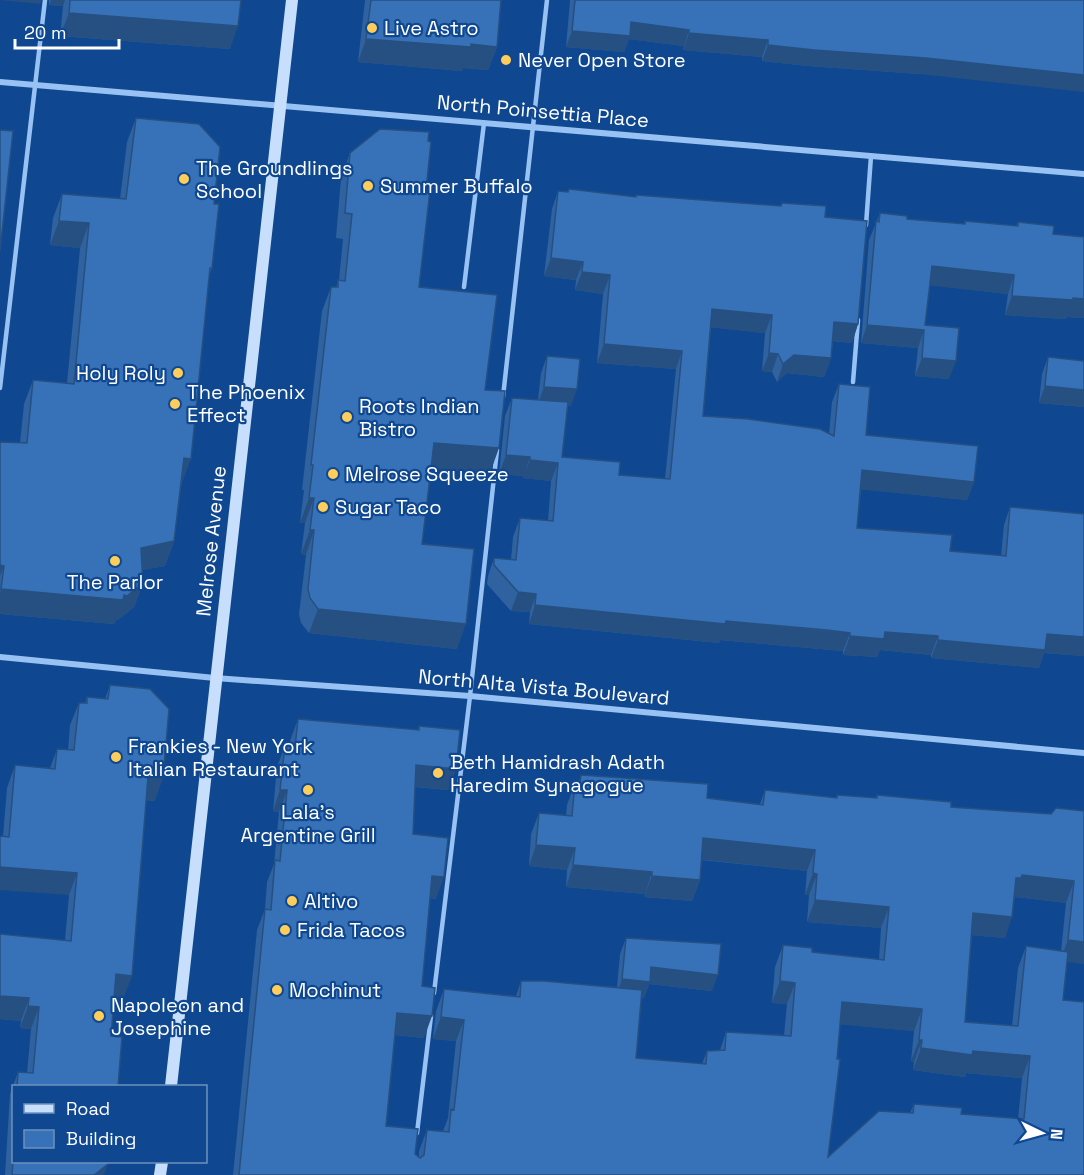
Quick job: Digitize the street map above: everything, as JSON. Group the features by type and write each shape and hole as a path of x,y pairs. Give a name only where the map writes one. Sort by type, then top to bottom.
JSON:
{"main road":[{"name":"Melrose Avenue","path":"171,1085 292,0"}],"street":[{"name":"North Poinsettia Place","path":"0,82 1084,174"},
{"name":"North Alta Vista Boulevard","path":"0,657 215,678 470,696 1084,753"}],"lane":[{"path":"0,388 45,0"},
{"path":"502,409 548,0"},
{"path":"464,287 484,123"},
{"path":"866,228 872,156"},
{"path":"853,382 859,311"},
{"path":"433,999 498,444"},
{"path":"416,1140 432,1011"}],"building":[{"path":"70,0 241,0 238,26 69,13"},
{"path":"371,0 501,0 497,47 366,39"},
{"path":"575,0 1084,0 1084,75 926,58 768,45 768,40 689,33 689,30 631,22 630,36 572,31"},
{"path":"136,118 199,124 220,147 214,204 219,204 212,268 210,268 191,459 184,458 174,541 141,548 143,583 127,596 124,595 123,600 1,589 4,566 0,565 0,442 27,443 33,380 74,384 89,223 59,221 62,194 126,199"},
{"path":"380,129 429,132 428,141 431,142 426,190 430,190 419,287 497,295 485,390 505,391 499,448 434,443 422,544 474,549 466,624 318,609 310,598 308,589 314,530 310,530 314,498 309,498 313,465 311,465 331,287 338,287 338,280 345,281 352,214 345,213 350,153"},
{"path":"0,130 13,131 0,251"},
{"path":"569,189 636,197 636,195 781,206 782,203 826,206 825,217 867,221 858,324 834,322 831,358 794,355 783,364 778,354 769,353 772,315 712,309 703,416 748,419 820,429 834,436 839,384 870,387 866,435 978,446 974,482 862,470 857,528 952,535 950,551 1006,556 1010,507 1084,514 1084,637 1047,634 1045,650 938,640 938,636 885,632 884,639 850,636 850,633 827,630 726,621 725,624 535,605 536,594 518,592 494,565 494,558 516,560 520,518 553,521 558,463 506,455 512,398 568,402 562,457 620,462 619,475 670,479 682,351 604,344 610,275 582,272 583,262 551,258 558,191 568,192"},
{"path":"880,213 907,216 907,219 965,224 965,221 1018,226 1018,222 1054,226 1053,234 1084,237 1084,299 1012,296 1014,275 932,266 925,325 959,328 956,361 922,358 924,330 867,325 876,221 879,222"},
{"path":"547,356 580,359 577,389 544,387"},
{"path":"1048,357 1084,361 1084,390 1045,386"},
{"path":"110,685 150,689 169,709 163,778 148,777 132,976 116,974 111,1036 122,1037 118,1085 17,1085 18,1072 33,1073 39,1007 28,1006 29,998 0,996 0,934 71,941 77,873 0,867 0,836 9,837 15,765 55,769 57,749 74,750 79,703 87,703 87,697 108,699"},
{"path":"298,719 419,730 419,726 460,730 456,769 416,765 413,834 448,838 444,877 432,876 422,986 435,988 432,1016 397,1013 386,1126 418,1129 415,1154 420,1158 424,1155 427,1130 449,1132 451,1109 454,1110 464,1020 441,1017 444,989 520,997 521,981 544,981 642,990 636,1058 706,1064 707,1051 725,1050 726,1032 791,1036 795,983 780,981 783,945 812,948 812,952 884,960 889,907 815,900 817,874 813,873 815,850 703,838 700,880 652,876 652,872 573,865 575,848 536,845 539,813 572,816 575,783 580,784 581,775 708,784 707,798 763,805 765,790 837,798 837,795 877,798 877,795 951,802 951,807 1051,814 1056,808 1084,811 1084,942 1068,940 1074,881 1022,875 1021,878 1016,878 1012,917 973,913 965,1022 1018,1026 1026,946 1068,952 1063,1000 1084,1002 1084,1175 239,1175 265,909 271,910 275,860 280,861 287,790 280,790 285,746 295,747","holes":["842,1002 922,1009 919,1040 922,1040 921,1048 972,1055 973,1051 1030,1056 1024,1119 961,1114 962,1108 914,1104 913,1113 879,1111 828,1157 840,1059 837,1059"]},
{"path":"626,938 721,944 718,975 651,967 650,982 622,979"},
{"path":"13,1163 108,1164 94,1175 12,1175"}],"place":[{"name":"Live Astro","path":"372,28"},
{"name":"Never Open Store","path":"506,60"},
{"name":"The Groundlings School","path":"184,179"},
{"name":"Summer Buffalo","path":"368,186"},
{"name":"Holy Roly","path":"178,373"},
{"name":"The Phoenix Effect","path":"175,404"},
{"name":"Roots Indian Bistro","path":"347,417"},
{"name":"Melrose Squeeze","path":"333,474"},
{"name":"Sugar Taco","path":"323,507"},
{"name":"The Parlor","path":"115,561"},
{"name":"Frankies - New York Italian Restaurant","path":"116,757"},
{"name":"Beth Hamidrash Adath Haredim Synagogue","path":"438,773"},
{"name":"Lala's Argentine Grill","path":"308,790"},
{"name":"Altivo","path":"292,901"},
{"name":"Frida Tacos","path":"285,930"},
{"name":"Mochinut","path":"277,990"},
{"name":"Napoleon and Josephine","path":"99,1016"}]}
